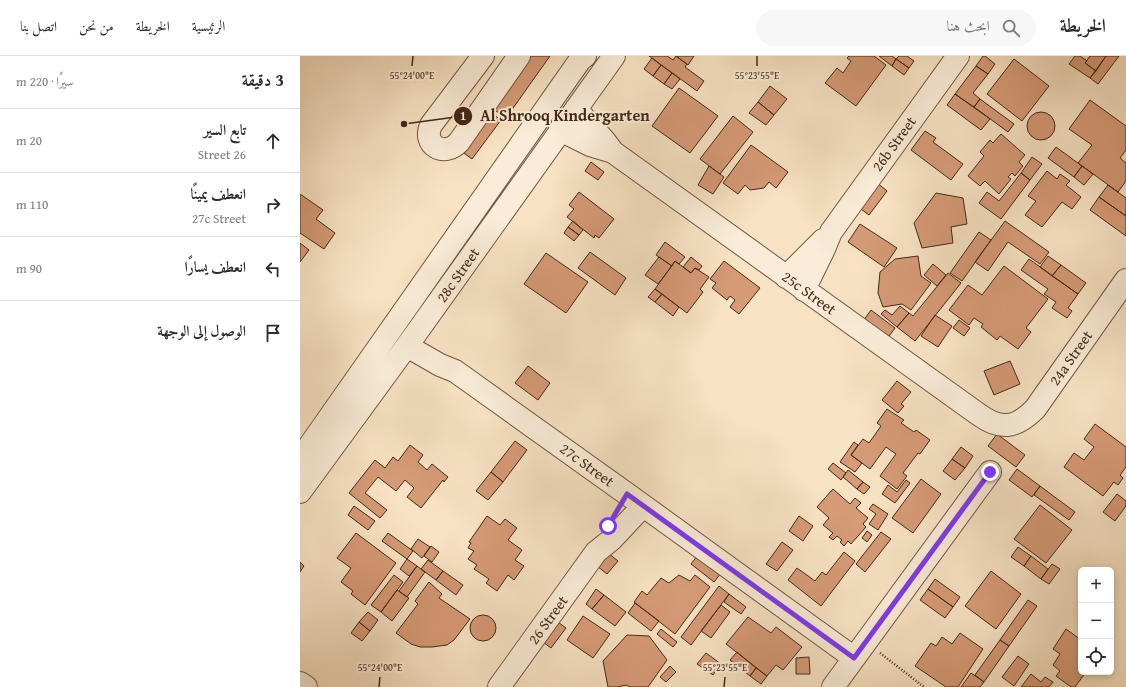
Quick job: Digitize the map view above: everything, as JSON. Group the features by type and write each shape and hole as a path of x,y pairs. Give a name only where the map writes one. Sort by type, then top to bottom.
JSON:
{"street":[{"path":"483,56 428,130 430,141 439,149 450,149 459,142 519,56"},
{"path":"305,485 300,462 303,455 580,60 585,56"},
{"name":"28c Street","path":"305,485 412,339 614,56"},
{"name":"26b Street","path":"786,277 811,250 831,232 958,56"},
{"name":"25c Street","path":"576,109 613,152 987,421 1008,426"},
{"name":"25c Street","path":"560,130 590,145 613,152"},
{"name":"26b Street","path":"804,290 831,232"},
{"name":"24a Street","path":"1008,426 1028,417 1035,409 1126,280"},
{"name":"27c Street","path":"412,339 440,352 455,371 635,500 860,650"},
{"path":"833,687 990,472"},
{"name":"26 Street","path":"499,687 596,552 604,535 635,500"},
{"path":"300,683 306,687"}],"path":[{"path":"860,650 924,687"}],"building":[{"path":"531,56 550,56 506,118 493,109"},
{"path":"649,56 667,56 673,60 676,56 687,64 685,67 704,81 697,91"},
{"path":"676,56 694,56 688,65"},
{"path":"849,56 874,56 886,65 856,106 825,83 837,68 843,73 851,61 847,58"},
{"path":"879,56 892,56 896,59 892,66"},
{"path":"899,56 907,56 914,61 909,68 896,59"},
{"path":"983,56 995,64 988,74 976,66"},
{"path":"1075,56 1080,56 1087,61 1085,63 1096,71 1090,78 1069,64"},
{"path":"1090,56 1106,56 1096,71 1085,63"},
{"path":"1106,56 1119,56 1098,84 1090,78"},
{"path":"652,58 661,65 653,76 644,69"},
{"path":"896,59 909,68 904,75 892,66"},
{"path":"1014,59 1049,86 1022,121 987,94"},
{"path":"661,65 672,73 664,84 653,76"},
{"path":"976,66 988,74 973,93 980,99 974,107 955,94"},
{"path":"672,73 680,79 672,89 664,84"},
{"path":"770,86 787,99 774,115 758,102"},
{"path":"679,88 718,116 690,153 652,126"},
{"path":"955,94 990,119 981,130 947,105"},
{"path":"980,99 1014,124 1008,132 974,107"},
{"path":"1090,100 1126,126 1126,150 1120,158 1126,163 1126,181 1118,192 1078,163 1092,145 1069,129"},
{"path":"758,102 774,115 766,125 749,113"},
{"path":"490,112 501,120 472,159 461,151"},
{"path":"1041,112 1051,116 1055,126 1051,136 1041,140 1031,136 1027,126 1031,116"},
{"path":"733,116 753,132 720,174 700,159"},
{"path":"925,131 936,138 933,142 963,164 951,180 911,150"},
{"path":"1001,134 1025,155 1019,162 1023,166 1015,176 1012,173 1008,177 1011,179 999,194 985,181 980,186 968,176 984,156 980,152 990,140 993,143"},
{"path":"751,145 788,172 776,188 769,182 764,188 750,190 745,185 738,194 723,183"},
{"path":"1056,147 1082,166 1074,177 1048,158"},
{"path":"1032,157 1042,164 1030,180 1021,173"},
{"path":"591,162 604,172 598,180 585,171"},
{"path":"709,166 724,177 713,194 698,185"},
{"path":"1082,166 1093,174 1084,185 1074,177"},
{"path":"1047,171 1057,179 1060,174 1070,181 1066,185 1081,197 1072,209 1062,202 1042,227 1025,215 1036,201 1028,196"},
{"path":"1021,173 1030,180 1001,219 979,203 987,192 999,201"},
{"path":"876,182 887,191 869,215 857,206"},
{"path":"1108,185 1126,198 1126,216 1099,197"},
{"path":"579,192 614,219 599,238 595,235 594,238 567,217 574,209 569,205"},
{"path":"936,193 963,198 967,224 951,227 953,243 922,248 914,223"},
{"path":"300,194 323,210 316,219 335,233 324,249 300,233"},
{"path":"1099,197 1126,216 1126,236 1090,210"},
{"path":"573,221 583,230 579,235 568,227"},
{"path":"1005,221 1049,252 1040,264 1008,242 988,271 975,262"},
{"path":"860,224 897,248 884,267 848,242"},
{"path":"568,227 579,235 574,241 564,233"},
{"path":"979,232 991,240 962,281 950,273"},
{"path":"665,242 685,257 679,264 675,261 672,266 656,255"},
{"path":"300,243 309,250 300,262"},
{"path":"590,252 626,278 615,295 578,268"},
{"path":"546,253 588,282 566,313 524,284"},
{"path":"918,256 921,276 931,283 911,310 902,304 883,307 878,293 880,272 895,259"},
{"path":"1048,256 1061,265 1052,276 1040,267"},
{"path":"659,257 672,266 658,284 645,275"},
{"path":"691,257 702,266 699,270 695,268 691,273 683,267"},
{"path":"1029,259 1078,294 1068,308 1072,311 1067,318 1052,308 1056,302 1044,294 1048,289 1021,270"},
{"path":"675,261 691,273 695,268 709,277 700,289 703,292 687,313 655,289"},
{"path":"724,261 760,288 739,314 730,307 735,300 730,296 727,300 712,288 716,283 710,279"},
{"path":"933,264 946,275 937,286 924,275"},
{"path":"1061,265 1086,283 1078,294 1052,276"},
{"path":"1004,266 1048,299 1026,328 1031,332 1018,349 1000,336 997,340 981,327 983,324 974,318 969,325 949,310 968,285 982,295"},
{"path":"948,273 961,283 915,341 897,327 909,313 913,316"},
{"path":"655,289 662,294 655,302 648,297"},
{"path":"662,294 679,307 673,316 655,302"},
{"path":"900,306 909,313 897,327 881,314 885,310 892,315"},
{"path":"871,310 895,328 887,339 863,321"},
{"path":"935,315 952,326 938,347 921,336"},
{"path":"959,320 970,328 964,336 953,328"},
{"path":"1010,361 1020,384 994,395 984,371"},
{"path":"528,366 550,383 538,400 515,383"},
{"path":"897,381 911,392 901,404 904,406 898,413 882,400"},
{"path":"887,409 904,420 901,423 914,432 916,430 930,440 903,473 907,476 897,489 880,476 896,454 886,447 870,469 851,455 863,439 869,443 881,426 877,423"},
{"path":"1095,424 1126,447 1126,467 1120,475 1123,478 1118,485 1114,482 1103,496 1064,467 1074,453 1084,460 1094,447 1084,439"},
{"path":"997,434 1025,455 1016,467 988,446"},
{"path":"515,441 527,450 503,482 491,472"},
{"path":"854,442 858,445 851,455 862,463 855,472 840,462"},
{"path":"410,445 423,455 418,462 427,470 432,464 448,477 444,482 443,480 421,508 407,497 414,488 405,480 396,491 378,477 365,493 387,510 380,518 349,493 375,460 385,468 393,457 398,461"},
{"path":"961,447 973,456 965,468 952,459"},
{"path":"952,459 965,468 955,480 943,471"},
{"path":"833,463 846,473 841,480 828,469"},
{"path":"1017,469 1040,486 1032,497 1009,480"},
{"path":"848,470 863,482 857,489 843,477"},
{"path":"491,472 503,482 488,500 476,491"},
{"path":"921,479 941,494 913,533 892,518"},
{"path":"906,480 910,483 895,503 882,494 888,485 897,492"},
{"path":"863,482 870,487 864,494 857,489"},
{"path":"1040,486 1075,512 1069,520 1034,495"},
{"path":"833,489 850,504 855,498 861,503 856,508 868,518 863,524 866,527 851,544 848,541 844,546 840,542 842,540 837,536 833,540 829,537 833,533 823,525 829,518 817,507"},
{"path":"1117,494 1126,501 1126,506 1115,521 1103,512"},
{"path":"873,504 888,514 878,530 869,524 876,514 869,509"},
{"path":"1040,505 1072,530 1046,563 1014,539"},
{"path":"354,506 375,521 368,530 348,515"},
{"path":"487,516 500,525 505,519 517,528 508,540 522,550 515,560 524,566 514,580 508,575 497,591 486,583 489,579 474,569 477,565 468,559 474,551 468,548 471,543 469,542"},
{"path":"799,516 813,526 803,541 789,531"},
{"path":"867,531 872,535 867,542 862,538"},
{"path":"881,532 891,539 865,572 856,564"},
{"path":"356,533 396,563 365,605 351,594 353,591 341,582 351,568 337,558"},
{"path":"388,533 413,551 407,559 382,541"},
{"path":"418,539 430,547 422,558 411,549"},
{"path":"782,542 793,550 777,571 766,564"},
{"path":"431,546 439,552 432,562 424,556"},
{"path":"1018,547 1031,556 1024,566 1011,557"},
{"path":"844,552 855,561 821,606 788,580 797,568 815,581 822,572 826,575"},
{"path":"608,553 618,561 607,574 597,566"},
{"path":"698,555 721,573 714,582 691,564"},
{"path":"1031,556 1048,569 1041,579 1024,566"},
{"path":"407,559 417,566 409,576 400,569"},
{"path":"428,560 443,571 436,580 421,569"},
{"path":"300,562 304,566 300,572"},
{"path":"1052,564 1060,569 1049,584 1041,579"},
{"path":"417,566 425,572 407,597 399,591"},
{"path":"443,571 463,585 456,595 436,580"},
{"path":"991,571 1021,594 996,629 965,606"},
{"path":"394,575 403,582 381,612 371,605"},
{"path":"679,575 690,581 695,575 710,587 675,634 634,602 642,591 647,595 661,578 669,583"},
{"path":"935,579 960,597 953,607 928,589"},
{"path":"429,582 442,594 439,598 470,619 454,640 447,645 420,647 411,644 396,633 418,604 415,601"},
{"path":"719,586 729,594 691,645 681,637"},
{"path":"596,589 604,595 592,609 586,604"},
{"path":"928,589 953,607 945,618 920,600"},
{"path":"397,590 409,598 392,621 381,612"},
{"path":"729,594 746,607 741,614 724,602"},
{"path":"604,595 626,612 615,626 592,609"},
{"path":"1028,600 1037,606 1009,646 1000,640"},
{"path":"635,603 659,621 651,631 628,613"},
{"path":"721,605 730,612 711,638 701,631"},
{"path":"368,612 378,620 370,631 359,622"},
{"path":"483,615 493,618 496,628 493,638 483,641 473,638 470,628 473,618"},
{"path":"583,616 610,634 593,658 567,640"},
{"path":"748,617 771,633 776,627 802,647 783,670 776,665 767,676 726,644"},
{"path":"555,620 566,628 551,648 540,640"},
{"path":"359,622 370,631 362,641 351,633"},
{"path":"661,629 677,642 673,647 657,634"},
{"path":"1066,629 1078,638 1078,675 1084,675 1075,687 1071,687 1056,676 1060,671 1053,665 1060,654 1053,649"},
{"path":"960,633 983,649 958,687 946,687 915,666 931,643 936,646 942,637 952,644"},
{"path":"627,635 649,636 667,660 648,687 630,687 626,685 608,687 603,661"},
{"path":"1000,640 1009,646 984,682 975,675"},
{"path":"737,652 756,668 750,676 730,660"},
{"path":"706,653 721,664 713,675 697,664"},
{"path":"1018,656 1029,664 1014,686 1002,677"},
{"path":"809,657 810,674 796,674 796,658"},
{"path":"670,666 676,672 666,682 660,677"},
{"path":"756,668 767,676 761,684 750,676"},
{"path":"971,673 984,682 980,687 961,687"},
{"path":"1031,674 1041,682 1045,677 1053,682 1049,687 1021,687"}],"place":[{"name":"Al Shrooq Kindergarten","path":"404,124"}],"route":[{"path":"608,526 627,494 854,658 990,472"}]}
